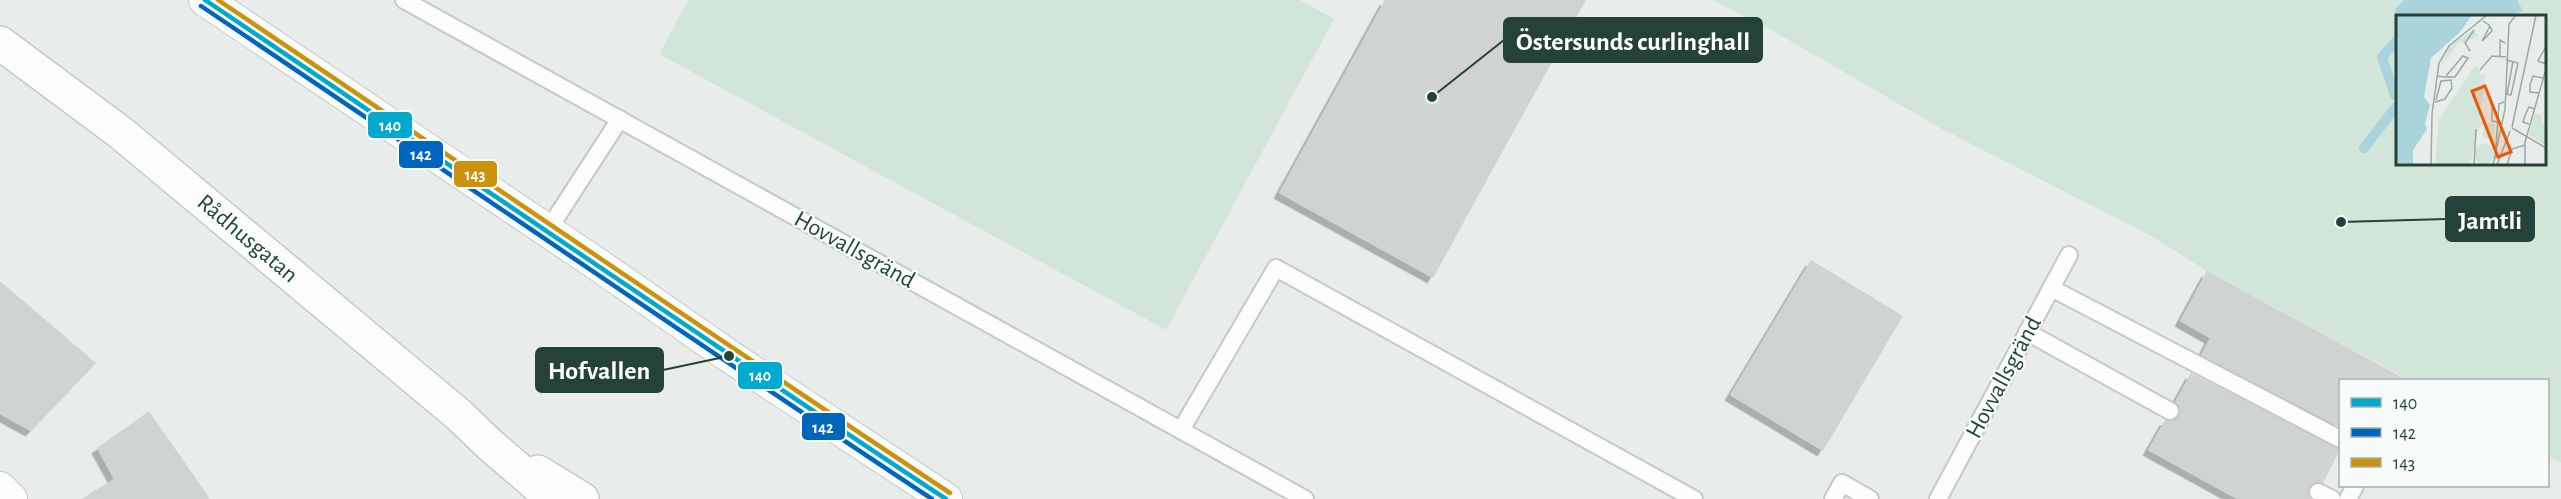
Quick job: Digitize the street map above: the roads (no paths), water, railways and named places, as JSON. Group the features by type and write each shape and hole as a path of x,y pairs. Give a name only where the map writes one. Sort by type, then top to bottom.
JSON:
{"main road":[{"name":"Rådhusgatan","path":"0,43 121,133 459,415 553,499"},
{"name":"Rådhusgatan","path":"488,443 582,499"}],"street":[{"path":"205,0 548,230 729,356 946,499"},
{"path":"0,488 11,499"}],"lane":[{"name":"Hovvallsgränd","path":"404,0 1305,499"},
{"path":"548,230 620,119"},
{"name":"Hovvallsgränd","path":"1938,499 2069,255"},
{"path":"1181,430 1276,268 1694,499"},
{"path":"2050,288 2339,438"},
{"path":"2027,332 2170,411"},
{"path":"1833,499 1842,483 1870,499"}],"water":[{"path":"2404,0 2517,0 2523,11 2498,15 2396,15 2396,18 2395,9"}],"waterway":[{"path":"2395,95 2382,57 2396,41"},
{"path":"2364,148 2395,108"}],"place":[{"name":"Östersunds curlinghall","path":"1432,97"},
{"name":"Jamtli","path":"2341,222"},
{"name":"Hofvallen","path":"729,356"}]}
